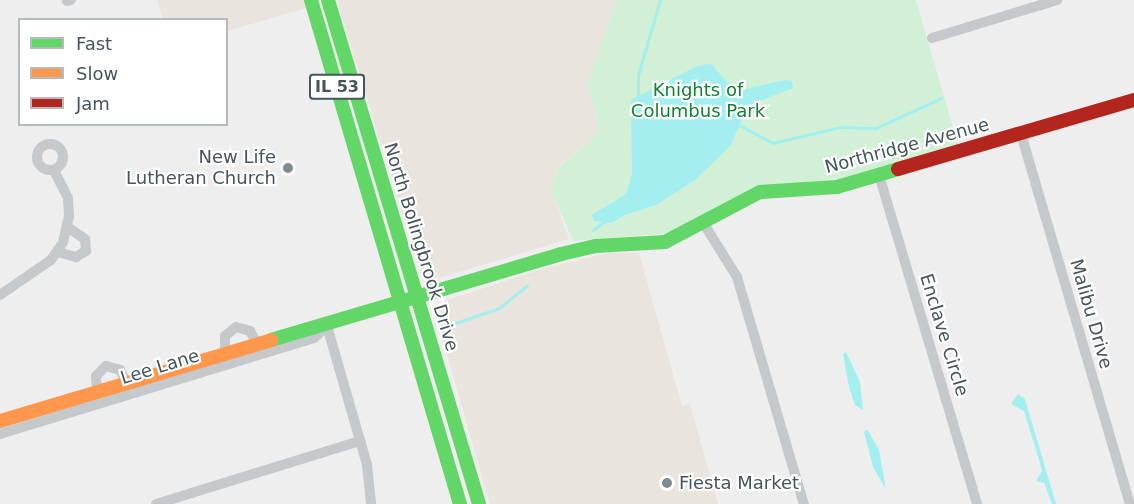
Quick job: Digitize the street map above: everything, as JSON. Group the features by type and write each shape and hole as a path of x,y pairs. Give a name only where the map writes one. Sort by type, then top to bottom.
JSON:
{"street":[{"name":"North Bolingbrook Drive","path":"311,0 460,504"},
{"name":"North Bolingbrook Drive","path":"328,0 479,504"},
{"path":"932,38 1026,4 1057,0"},
{"name":"Northridge Avenue","path":"416,296 584,248 665,242 704,224 759,192 837,187 1133,103"},
{"name":"Malibu Drive","path":"1021,134 1130,504"},
{"path":"0,295 58,252 67,227 68,198 54,170"},
{"name":"Enclave Circle","path":"879,175 977,504"},
{"path":"704,224 736,277 804,504"},
{"path":"58,252 76,257 86,251 85,240 67,227"},
{"name":"Lee Lane","path":"0,421 309,326 327,326 416,296"},
{"name":"Lee Lane","path":"0,434 314,338 327,326"},
{"path":"327,326 360,441 371,504"},
{"name":"Lee Lane","path":"225,351 225,336 236,327 250,331 256,342"},
{"name":"Lee Lane","path":"96,391 96,376 106,366 120,370 126,382"},
{"path":"156,504 360,441"}],"shaded area":[{"path":"157,0 305,0 307,8 228,31 228,18 163,18"},
{"path":"337,0 617,0 587,84 599,124 596,135 557,168 551,189 569,239 439,278 421,274"},
{"path":"608,253 639,253 682,406 690,404 718,504 490,504 436,316 438,307 447,300 542,269"}],"green space":[{"name":"Knights of Columbus Park","path":"617,0 916,0 958,145 847,178 754,188 669,233 573,241 551,189 557,169 596,135 599,123 587,84"}],"water":[{"path":"711,64 731,86 745,89 785,80 792,81 793,88 749,105 730,146 695,180 656,205 625,215 611,223 594,221 592,215 626,194 632,174 631,100 697,66"},
{"path":"846,352 860,382 863,410 855,405 849,387 843,354"},
{"path":"1018,394 1025,399 1056,504 1052,504 1044,483 1036,481 1042,471 1024,411 1011,404"},
{"path":"867,429 879,450 886,490 873,467 864,432"}],"waterway":[{"path":"638,100 638,75 660,0"},
{"path":"737,124 772,143 841,127 876,128 941,98"},
{"path":"593,230 605,221"},
{"path":"447,326 499,308 527,285"}],"traffic: fast":[{"path":"311,0 460,504"},
{"path":"328,0 479,504"},
{"path":"271,340 561,254 596,246 665,242 760,192 837,187 898,169"}],"traffic: slow":[{"path":"0,421 271,340"}],"traffic: jam":[{"path":"898,169 1134,100"}],"place":[{"name":"New Life Lutheran Church","path":"288,168"},
{"name":"Fiesta Market","path":"667,483"}]}
